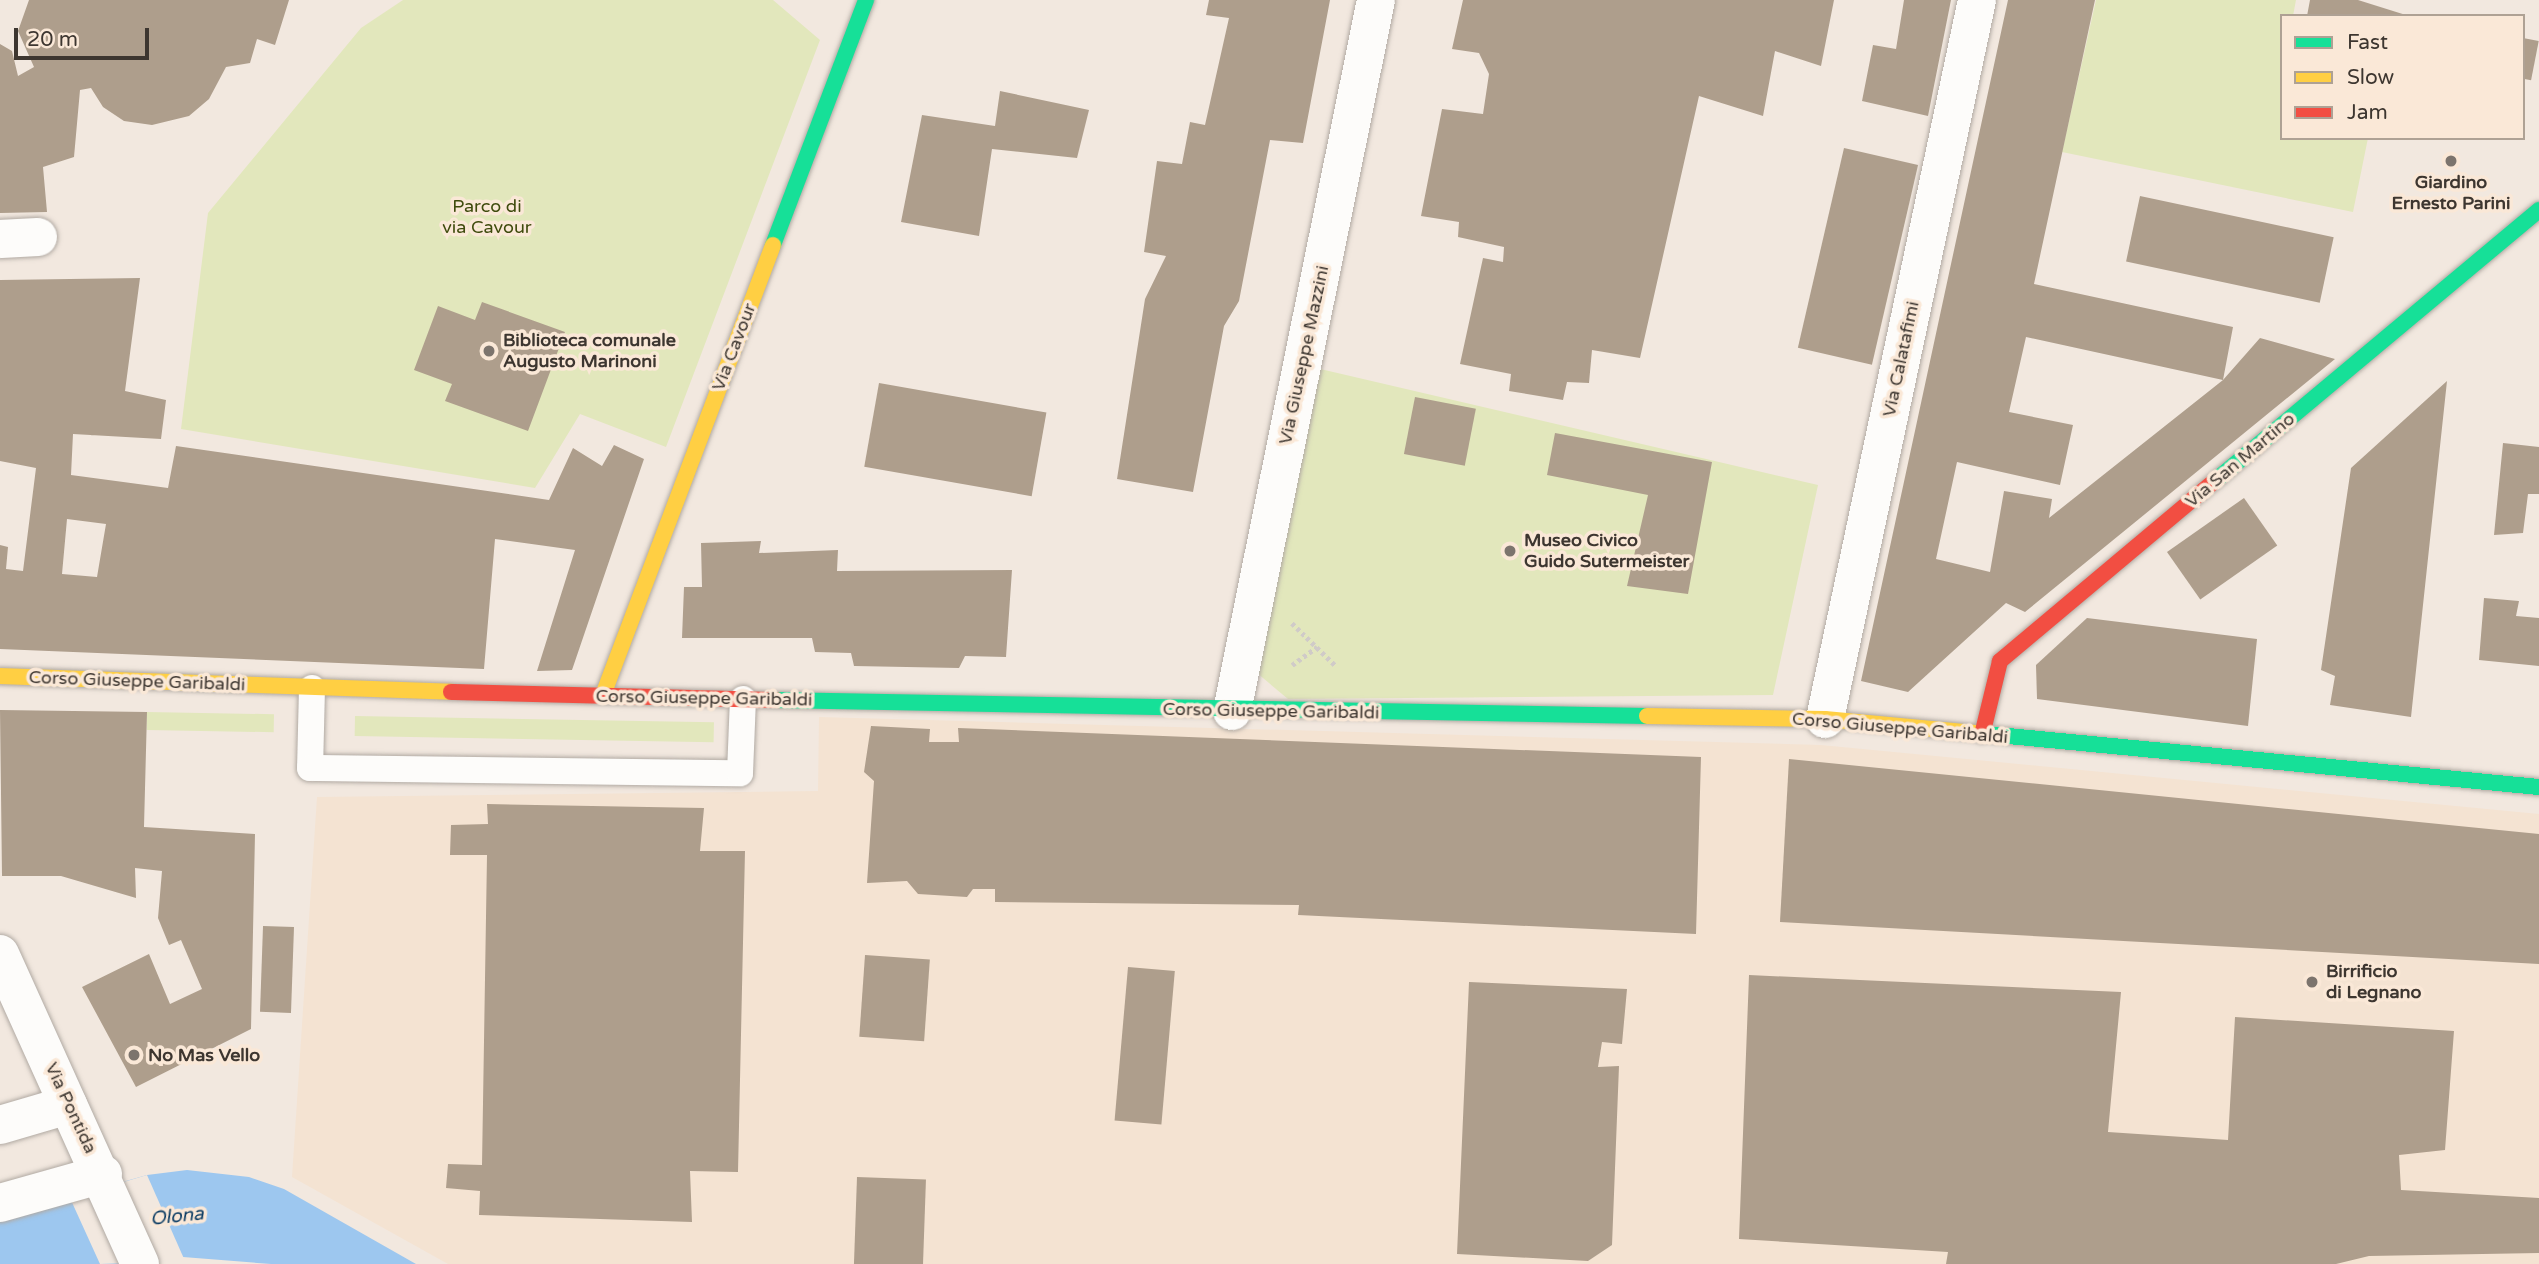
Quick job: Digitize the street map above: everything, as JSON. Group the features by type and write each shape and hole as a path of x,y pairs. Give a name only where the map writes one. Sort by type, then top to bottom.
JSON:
{"street":[{"name":"Via Cavour","path":"603,695 866,0"},
{"name":"Via Giuseppe Mazzini","path":"1232,711 1376,0"},
{"name":"Via Calatafimi","path":"1825,719 1977,0"},
{"name":"Via San Martino","path":"1982,735 2000,661 2539,210"},
{"path":"0,239 38,237"},
{"name":"Corso Giuseppe Garibaldi","path":"0,676 312,688 1232,711 1825,719 2539,787"},
{"name":"Via Pontida","path":"0,954 68,1105 103,1174 140,1264"},
{"path":"0,1125 68,1105"},
{"path":"0,1203 103,1174"}],"lane":[{"path":"312,688 310,768 740,773 743,699"}],"path":[{"path":"1256,588 1384,713"}],"shaded area":[{"path":"819,717 1821,745 2539,814 2539,1264 448,1264 292,1177 317,797 818,791"}],"green space":[{"name":"Parco di via Cavour","path":"403,0 773,0 820,40 666,447 580,414 535,488 181,429 208,213 361,28"},
{"name":"Giardino Ernesto Parini","path":"2096,0 2296,0 2293,14 2280,14 2280,140 2368,140 2353,212 2062,152"},
{"path":"1316,368 1818,485 1773,695 1288,699 1257,673"},
{"path":"147,712 274,714 274,732 147,730"},
{"path":"355,716 714,722 714,742 355,736"}],"water":[{"name":"Olona","path":"187,1170 249,1177 284,1189 416,1264 271,1264 183,1257 134,1264 0,1264 0,1217 147,1175"}],"pier":[{"path":"147,1175 185,1261 100,1264 70,1198"}],"building":[{"path":"29,0 289,0 275,45 257,39 250,63 226,67 209,99 189,116 152,125 124,121 103,107 91,88 80,90 74,157 43,167 47,212 0,213 0,44 12,51 18,76 34,67 18,31"},
{"path":"1209,0 1330,0 1303,143 1270,140 1239,301 1224,326 1193,492 1117,479 1145,299 1166,256 1144,252 1157,161 1182,164 1190,122 1205,125 1229,18 1206,15"},
{"path":"1463,0 1834,0 1821,66 1775,51 1763,116 1699,96 1640,358 1592,350 1589,383 1567,382 1563,400 1509,391 1511,374 1460,364 1483,258 1503,262 1504,247 1458,237 1459,222 1421,216 1442,109 1483,114 1489,74 1479,53 1452,49"},
{"path":"1904,0 1951,0 1928,116 1862,101 1873,45 1896,49"},
{"path":"2008,0 2095,0 2034,284 2233,327 2223,380 2260,338 2335,359 2025,612 2006,603 1908,692 1861,681","holes":["2026,337 2223,380 2049,518 2052,499 2004,491 1990,572 1936,559 1957,462 2060,485 2073,425 2009,412"]},
{"path":"2310,0 2358,0 2403,14 2307,14"},
{"path":"2525,38 2539,41 2531,80 2525,79"},
{"path":"1000,91 1089,110 1077,158 992,149 979,236 901,222 922,115 995,126"},
{"path":"1844,148 1918,165 1872,365 1798,348"},
{"path":"2140,196 2334,237 2320,303 2126,262"},
{"path":"140,278 125,391 166,400 161,439 73,434 71,475 168,488 176,446 549,500 573,448 602,466 614,445 644,459 572,670 537,671 575,550 495,539 484,669 0,649 0,545 8,547 6,569 23,571 36,468 0,461 0,280","holes":["67,519 106,524 97,577 62,574"]},
{"name":"Biblioteca comunale Augusto Marinoni","path":"482,302 565,332 528,431 445,401 452,384 414,370 438,306 475,320"},
{"path":"2447,381 2411,717 2330,705 2335,676 2321,670 2351,468"},
{"path":"879,383 1046,413 1032,496 864,467"},
{"path":"1415,397 1476,409 1465,466 1404,454"},
{"path":"1555,433 1712,462 1688,594 1627,586 1648,495 1547,475"},
{"path":"2503,443 2539,447 2539,494 2528,494 2523,533 2494,535"},
{"path":"2244,498 2277,546 2200,599 2167,552"},
{"path":"761,541 759,553 838,550 837,571 1012,570 1006,657 965,656 959,668 854,666 851,653 815,652 812,638 682,638 684,587 702,587 701,543"},
{"path":"2484,598 2519,601 2516,616 2539,618 2539,666 2479,660"},
{"path":"2087,618 2257,639 2248,726 2037,699 2036,665"},
{"path":"0,710 147,712 144,827 255,834 251,1029 136,1087 82,987 149,954 170,1004 202,989 181,940 169,945 158,918 162,871 135,868 136,898 61,876 2,876"},
{"path":"871,726 930,729 929,742 959,742 958,728 1701,757 1696,934 1298,915 1299,905 995,902 995,889 973,889 967,897 918,894 907,881 867,883 874,781 864,772"},
{"path":"1789,759 2539,834 2539,964 1780,922"},
{"path":"487,804 704,808 700,851 745,851 738,1172 690,1171 692,1222 479,1215 480,1191 446,1188 448,1164 482,1165 487,855 450,855 451,825 488,824"},
{"path":"263,926 294,927 291,1013 260,1012"},
{"path":"865,955 930,960 924,1041 859,1037"},
{"path":"1128,967 1175,971 1161,1125 1115,1120"},
{"path":"1749,975 2121,992 2108,1132 2228,1140 2235,1017 2454,1031 2445,1150 2399,1155 2401,1190 2539,1198 2539,1253 2369,1256 2336,1264 1946,1264 1948,1252 1739,1239"},
{"path":"1469,982 1627,989 1622,1044 1602,1042 1598,1067 1619,1066 1612,1245 1588,1261 1457,1254"},
{"path":"857,1177 926,1179 923,1264 854,1264"}],"traffic: fast":[{"path":"773,245 866,0"},
{"path":"2216,480 2539,210"},
{"path":"776,700 1647,716"},
{"path":"1977,733 2539,787"}],"traffic: slow":[{"path":"603,695 773,245"},
{"path":"0,676 451,692"},
{"path":"1647,716 1825,719 1977,733"}],"traffic: jam":[{"path":"1982,735 2000,661 2216,480"},
{"path":"451,692 776,700"}],"place":[{"name":"Giardino Ernesto Parini","path":"2451,161"},
{"name":"Biblioteca comunale Augusto Marinoni","path":"489,351"},
{"name":"Museo Civico Guido Sutermeister","path":"1510,551"},
{"name":"Birrificio di Legnano","path":"2312,982"},
{"name":"No Mas Vello","path":"134,1055"}]}
